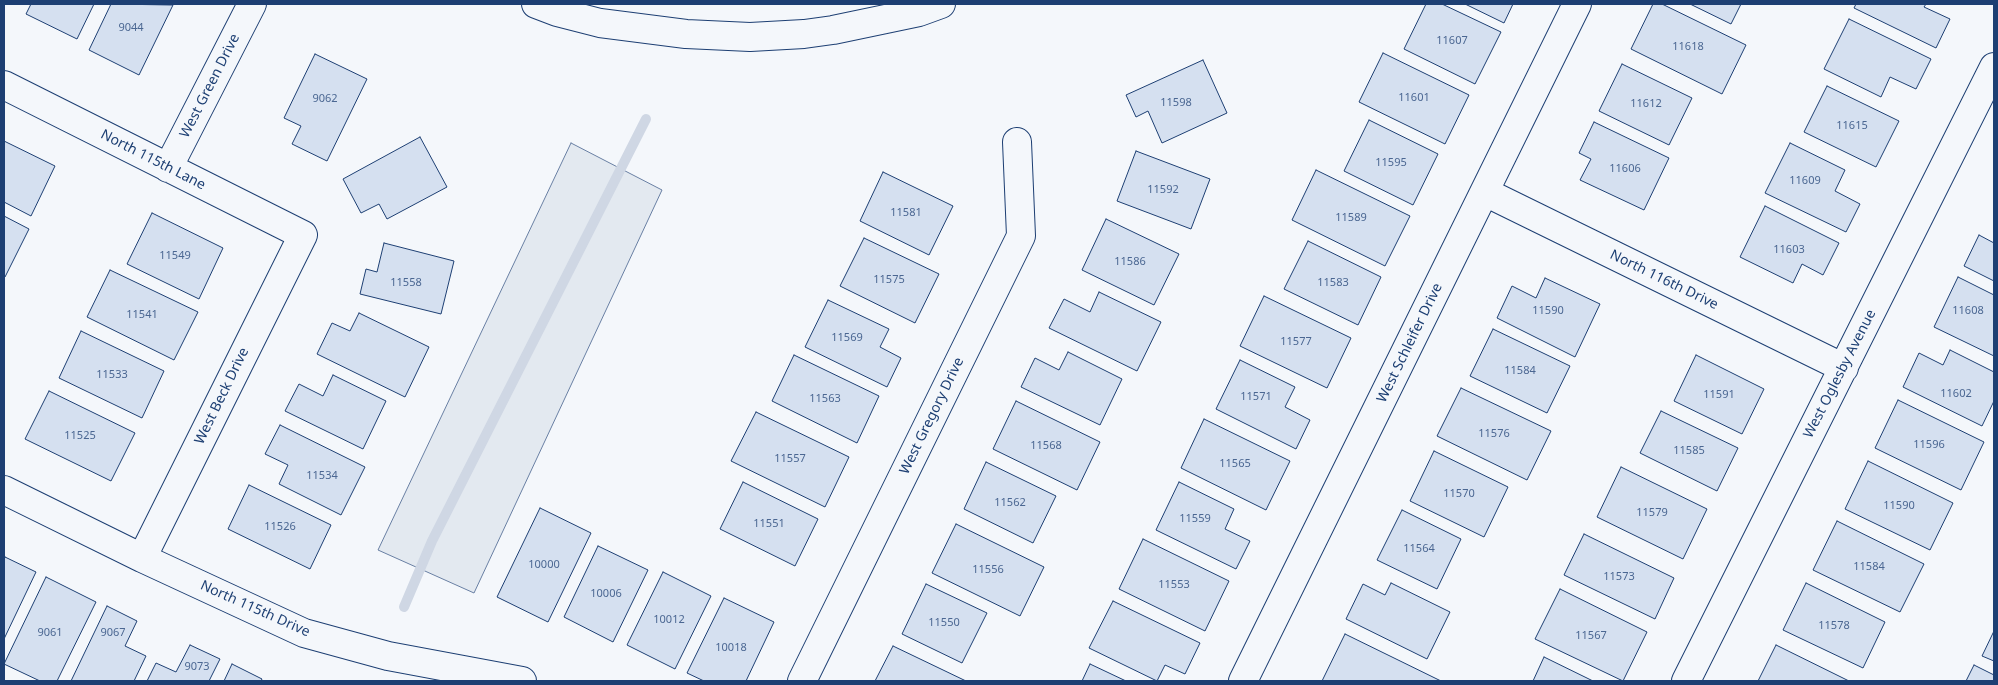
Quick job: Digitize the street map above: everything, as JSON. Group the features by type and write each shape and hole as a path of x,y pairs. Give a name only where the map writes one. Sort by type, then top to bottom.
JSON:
{"street":[{"name":"West Green Drive","path":"168,168 252,4"},
{"path":"536,4 557,12 600,23 644,30 728,36 804,34 881,12 919,12 942,4"},
{"name":"West Schleifer Drive","path":"1243,681 1577,4"},
{"name":"West Oglesby Avenue","path":"1686,681 1994,68"},
{"name":"North 115th Lane","path":"4,85 303,235"},
{"name":"West Gregory Drive","path":"802,681 1021,236 1017,142"},
{"name":"North 116th Drive","path":"1484,192 1844,368"},
{"name":"West Beck Drive","path":"142,558 303,235"},
{"name":"North 115th Drive","path":"4,490 142,558 304,633 388,656 522,681"}],"shaded area":[{"path":"571,143 662,190 474,593 378,550"}],"building":[{"path":"31,4 94,4 77,39 26,14"},
{"path":"111,4 173,5 139,75 89,50"},
{"path":"1426,4 1442,4 1501,32 1475,84 1404,49"},
{"path":"1465,4 1513,4 1504,23"},
{"path":"1653,4 1662,4 1746,45 1722,94 1631,49"},
{"path":"1690,4 1741,4 1731,24"},
{"path":"1856,4 1926,4 1924,7 1950,19 1936,48 1854,8"},
{"path":"1849,19 1931,59 1916,89 1890,77 1881,97 1824,69"},
{"path":"1383,53 1469,95 1445,144 1359,102"},
{"path":"315,54 367,79 327,161 292,144 301,126 284,118"},
{"path":"1203,60 1227,113 1162,143 1148,111 1136,117 1126,95"},
{"path":"1622,64 1692,98 1669,145 1599,111"},
{"path":"1827,86 1899,121 1876,167 1804,132"},
{"path":"1369,120 1438,154 1413,205 1344,171"},
{"path":"1594,122 1669,158 1644,210 1580,180 1591,159 1579,153"},
{"path":"420,137 447,187 387,219 379,204 361,213 343,179"},
{"path":"4,141 55,166 31,216 4,202"},
{"path":"1790,143 1845,170 1835,191 1860,204 1846,232 1765,193"},
{"path":"1136,151 1210,179 1191,229 1117,201"},
{"path":"1316,170 1410,216 1385,266 1292,220"},
{"path":"883,172 953,206 929,255 860,221"},
{"path":"1765,206 1839,243 1823,275 1802,264 1793,283 1740,257"},
{"path":"152,213 223,248 199,299 127,264"},
{"path":"4,216 29,229 5,277 4,277"},
{"path":"1106,219 1179,254 1154,305 1082,270"},
{"path":"1979,235 1994,243 1994,281 1964,266"},
{"path":"864,238 939,274 915,323 840,286"},
{"path":"1308,241 1381,277 1358,325 1284,289"},
{"path":"384,243 454,261 441,314 360,294 366,269 377,272"},
{"path":"110,270 198,312 174,360 87,317"},
{"path":"1958,277 1994,295 1994,356 1934,327"},
{"path":"1545,278 1600,304 1575,357 1497,318 1512,286 1536,298"},
{"path":"1099,292 1161,322 1137,371 1049,328 1064,299 1090,312"},
{"path":"1264,296 1351,338 1327,388 1240,346"},
{"path":"828,300 889,329 880,347 901,358 887,387 805,347"},
{"path":"359,313 429,347 405,397 317,354 332,323 350,331"},
{"path":"1493,329 1570,366 1547,413 1470,376"},
{"path":"81,331 164,371 142,418 59,378"},
{"path":"1950,350 1994,372 1994,401 1982,426 1903,387 1919,353 1943,365"},
{"path":"1068,352 1122,379 1100,425 1021,387 1035,358 1059,370"},
{"path":"794,355 879,396 857,443 772,401"},
{"path":"1696,355 1764,389 1742,434 1674,401"},
{"path":"1240,360 1295,387 1285,407 1310,420 1296,449 1216,409"},
{"path":"333,375 386,401 363,449 285,411 299,384 323,396"},
{"path":"1461,388 1551,431 1527,480 1437,436"},
{"path":"49,391 135,433 111,481 25,439"},
{"path":"1898,400 1984,442 1961,490 1875,448"},
{"path":"1016,401 1100,442 1077,490 993,449"},
{"path":"1661,411 1738,448 1717,491 1640,453"},
{"path":"756,412 849,457 825,507 731,461"},
{"path":"1204,419 1290,461 1266,510 1181,468"},
{"path":"280,425 365,467 341,515 279,484 288,465 265,454"},
{"path":"1434,451 1508,487 1484,537 1410,501"},
{"path":"1868,461 1953,503 1930,550 1845,509"},
{"path":"986,462 1056,496 1033,543 964,509"},
{"path":"1621,467 1707,509 1683,559 1597,517"},
{"path":"743,482 818,519 795,566 720,529"},
{"path":"1179,482 1234,509 1225,529 1250,541 1236,569 1156,530"},
{"path":"249,485 331,525 310,569 228,529"},
{"path":"540,508 591,533 548,622 497,597"},
{"path":"1402,510 1461,539 1437,589 1377,560"},
{"path":"1837,521 1924,564 1900,612 1813,570"},
{"path":"956,524 1044,567 1020,616 932,573"},
{"path":"1584,534 1674,578 1655,619 1564,575"},
{"path":"1143,539 1229,581 1205,631 1119,589"},
{"path":"598,546 648,570 613,642 564,617"},
{"path":"5,557 36,572 4,639 4,560"},
{"path":"663,572 711,596 675,669 627,645"},
{"path":"46,577 96,602 57,681 40,681 4,664"},
{"path":"1391,583 1450,612 1427,659 1346,619 1363,584 1385,595"},
{"path":"1806,583 1885,622 1863,668 1783,630"},
{"path":"926,584 987,613 962,663 902,634"},
{"path":"1560,589 1647,632 1623,681 1535,639"},
{"path":"724,598 774,622 746,681 704,681 687,673"},
{"path":"1113,601 1200,643 1185,674 1165,665 1157,681 1089,648"},
{"path":"107,606 137,621 125,646 146,656 134,681 71,681"},
{"path":"1994,631 1994,661 1982,656"},
{"path":"1345,634 1441,681 1322,681"},
{"path":"190,645 220,659 209,681 147,681 156,663 176,672"},
{"path":"1776,645 1849,681 1758,681"},
{"path":"893,646 966,681 875,681"},
{"path":"1544,657 1593,681 1533,681"},
{"path":"232,664 262,679 261,681 224,681"},
{"path":"1090,664 1126,681 1082,681"},
{"path":"1974,665 1994,675 1994,681 1966,681"}],"waterway":[{"path":"404,607 432,541 646,119"}]}
